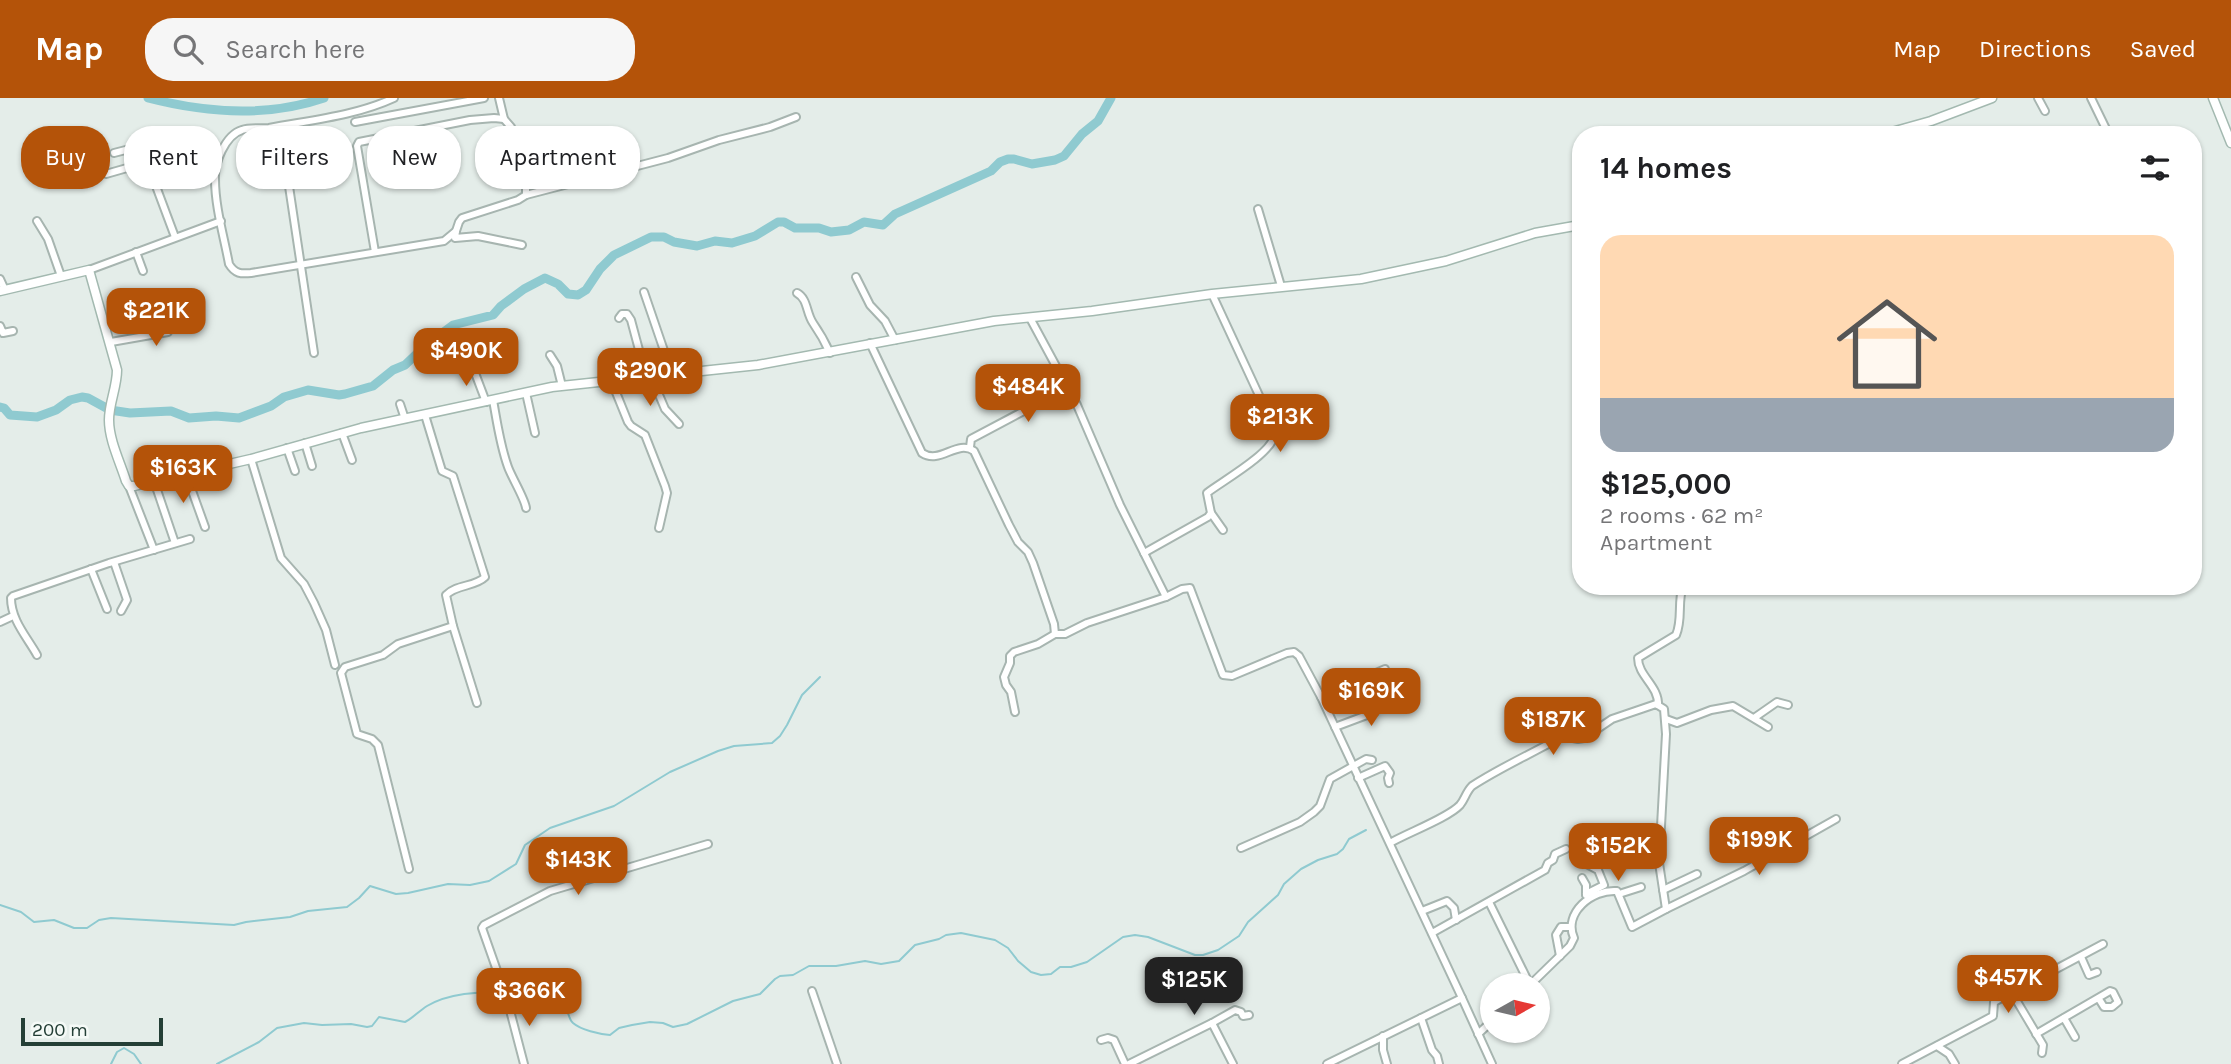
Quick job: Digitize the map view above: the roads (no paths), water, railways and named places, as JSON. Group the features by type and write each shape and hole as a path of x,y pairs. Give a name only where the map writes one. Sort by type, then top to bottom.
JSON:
{"street":[{"path":"394,98 371,109 262,129 241,130 229,138 214,178 229,264 232,270 240,274 444,241 456,231"},
{"path":"355,122 484,98"},
{"path":"499,98 504,119 511,127 522,161 526,195"},
{"path":"1913,126 1992,98"},
{"path":"2038,98 2045,111"},
{"path":"2091,98 2105,126"},
{"path":"2213,98 2231,143"},
{"path":"522,245 478,236 455,238 458,222 467,216 526,195 668,158 796,117"},
{"path":"375,252 357,146 359,142 470,120 504,119"},
{"path":"114,153 124,150"},
{"path":"158,189 175,237"},
{"path":"289,189 314,353"},
{"path":"1258,209 1281,286"},
{"path":"0,279 2,290 89,270 221,220"},
{"path":"37,221 48,239 61,276"},
{"path":"129,486 251,459 342,433 562,386 758,365 830,354 870,343 968,325 1092,312 1212,294 1361,279 1446,261 1535,233 1572,226"},
{"path":"136,252 143,271"},
{"path":"89,270 117,369 117,384 108,418 109,428 154,550"},
{"path":"856,277 870,305 885,321 895,340"},
{"path":"644,292 672,374"},
{"path":"797,293 803,297 830,354"},
{"path":"1212,294 1270,419 1274,435 1270,445 1246,467 1207,494 1211,513 1223,530"},
{"path":"619,318 622,314 627,314 631,320 649,376 665,409 679,424"},
{"path":"1030,317 1077,405 1120,505 1166,597"},
{"path":"111,342 168,332 167,325"},
{"path":"0,326 3,333 13,331"},
{"path":"870,343 922,453 934,457 964,447 970,447 974,451 1018,542 1034,563 1055,634"},
{"path":"550,355 557,366 562,386"},
{"path":"472,365 489,401 508,467 526,508"},
{"path":"611,380 631,426 645,435 665,486 667,494 659,528"},
{"path":"970,447 971,439 1067,388"},
{"path":"526,393 535,433"},
{"path":"400,404 405,419"},
{"path":"425,415 442,471 453,476 485,577 455,588 446,595 477,703"},
{"path":"342,433 352,460"},
{"path":"305,443 312,466"},
{"path":"287,448 295,471"},
{"path":"251,459 281,558 304,584 314,603 326,630 335,665"},
{"path":"186,474 205,527"},
{"path":"154,481 175,543"},
{"path":"1144,553 1211,513"},
{"path":"37,655 13,616 13,596 190,539"},
{"path":"114,562 127,600 121,611"},
{"path":"91,569 107,609"},
{"path":"1015,712 1012,692 1004,677 1010,656 1014,652 1055,634 1062,635 1087,623 1166,597 1182,589 1190,588 1223,675 1232,676 1294,652 1299,656 1361,776 1492,1064"},
{"path":"1658,705 1658,696 1639,666 1638,658 1676,635 1681,620 1679,607 1681,595"},
{"path":"0,622 13,616"},
{"path":"409,869 378,745 372,738 357,734 341,673 345,667 383,655 398,643 453,626"},
{"path":"1321,697 1385,669"},
{"path":"1335,727 1375,712 1380,697"},
{"path":"1754,718 1777,702 1788,705"},
{"path":"1390,843 1459,806 1472,786 1563,736 1584,738 1612,719 1658,705 1664,709 1666,719 1659,863 1667,909"},
{"path":"1666,719 1677,723 1711,710 1733,706 1768,727"},
{"path":"1241,848 1300,822 1320,807 1330,779 1366,759 1372,760"},
{"path":"1361,776 1385,766 1390,773 1389,783"},
{"path":"1587,897 1614,890 1619,894 1632,928 1744,871 1836,819"},
{"path":"524,1064 507,999 482,928 484,925 550,891 708,844"},
{"path":"1542,973 1574,941 1570,927 1577,910 1587,897 1604,885 1598,870 1585,863 1581,848 1587,844"},
{"path":"1432,933 1545,870 1555,854 1566,849"},
{"path":"1663,890 1698,874"},
{"path":"1582,878 1587,897"},
{"path":"1619,894 1641,887"},
{"path":"1422,911 1447,901 1454,908 1456,920"},
{"path":"1489,902 1524,973"},
{"path":"1560,956 1556,935 1561,927 1570,927"},
{"path":"1902,1064 1993,1016 1994,1002 2103,944"},
{"path":"2081,957 2089,975 2097,972"},
{"path":"812,990 837,1064"},
{"path":"2012,993 2043,1045 2042,1053"},
{"path":"1327,1064 1462,998"},
{"path":"2036,1034 2099,999"},
{"path":"1101,1040 1114,1040 1127,1064 1235,1010 1243,1016 1249,1015"},
{"path":"1421,1018 1439,1064"},
{"path":"2064,1018 2075,1037"},
{"path":"1212,1023 1233,1064"},
{"path":"1383,1036 1387,1064"},
{"path":"1937,1046 1949,1054 1955,1064"}],"waterway":[{"path":"148,98 192,107 236,111 280,109 324,98"},
{"path":"0,407 10,415 37,417 56,410 70,400 82,397 110,410 130,413 171,411 189,418 239,418 271,406 284,397 308,390 345,394 373,386 393,370 405,365 453,325 493,315 524,289 545,278 558,284 568,294 578,295 586,290 600,269 614,255 651,237 664,237 674,242 697,246 715,241 732,243 755,236 778,222 795,228 819,228 831,232 849,230 864,222 883,225 895,214 991,171 1000,162 1014,159 1032,164 1055,160 1064,156 1082,134 1098,121 1111,98"},
{"path":"0,905 21,912 34,922 54,920 74,928 87,928 99,920 111,918 234,925 290,917 308,911 347,907 370,886 396,894 448,884 470,885 489,881 516,864 525,845 550,828 614,806 670,772 718,751 734,746 772,743 787,725 802,695 820,677"},
{"path":"509,994 525,989 547,992 560,1002 576,1025 610,1035 619,1028 650,1022 673,1027 687,1024 733,1001 760,994 780,976 793,975 809,966 899,961 915,945 946,935 961,933 995,940 1008,948 1031,972 1041,975 1051,974 1060,967 1087,962 1123,937 1135,935 1148,937 1195,955 1203,955 1218,950 1239,936 1248,922 1278,895 1284,884 1301,869 1337,854 1349,839 1366,830"},
{"path":"217,1064 259,1042 277,1028 304,1023 367,1027 372,1026 379,1017 405,1022 427,1006 454,996 475,993 503,994"},
{"path":"111,1064 117,1052 124,1048 134,1054 141,1064"}]}
